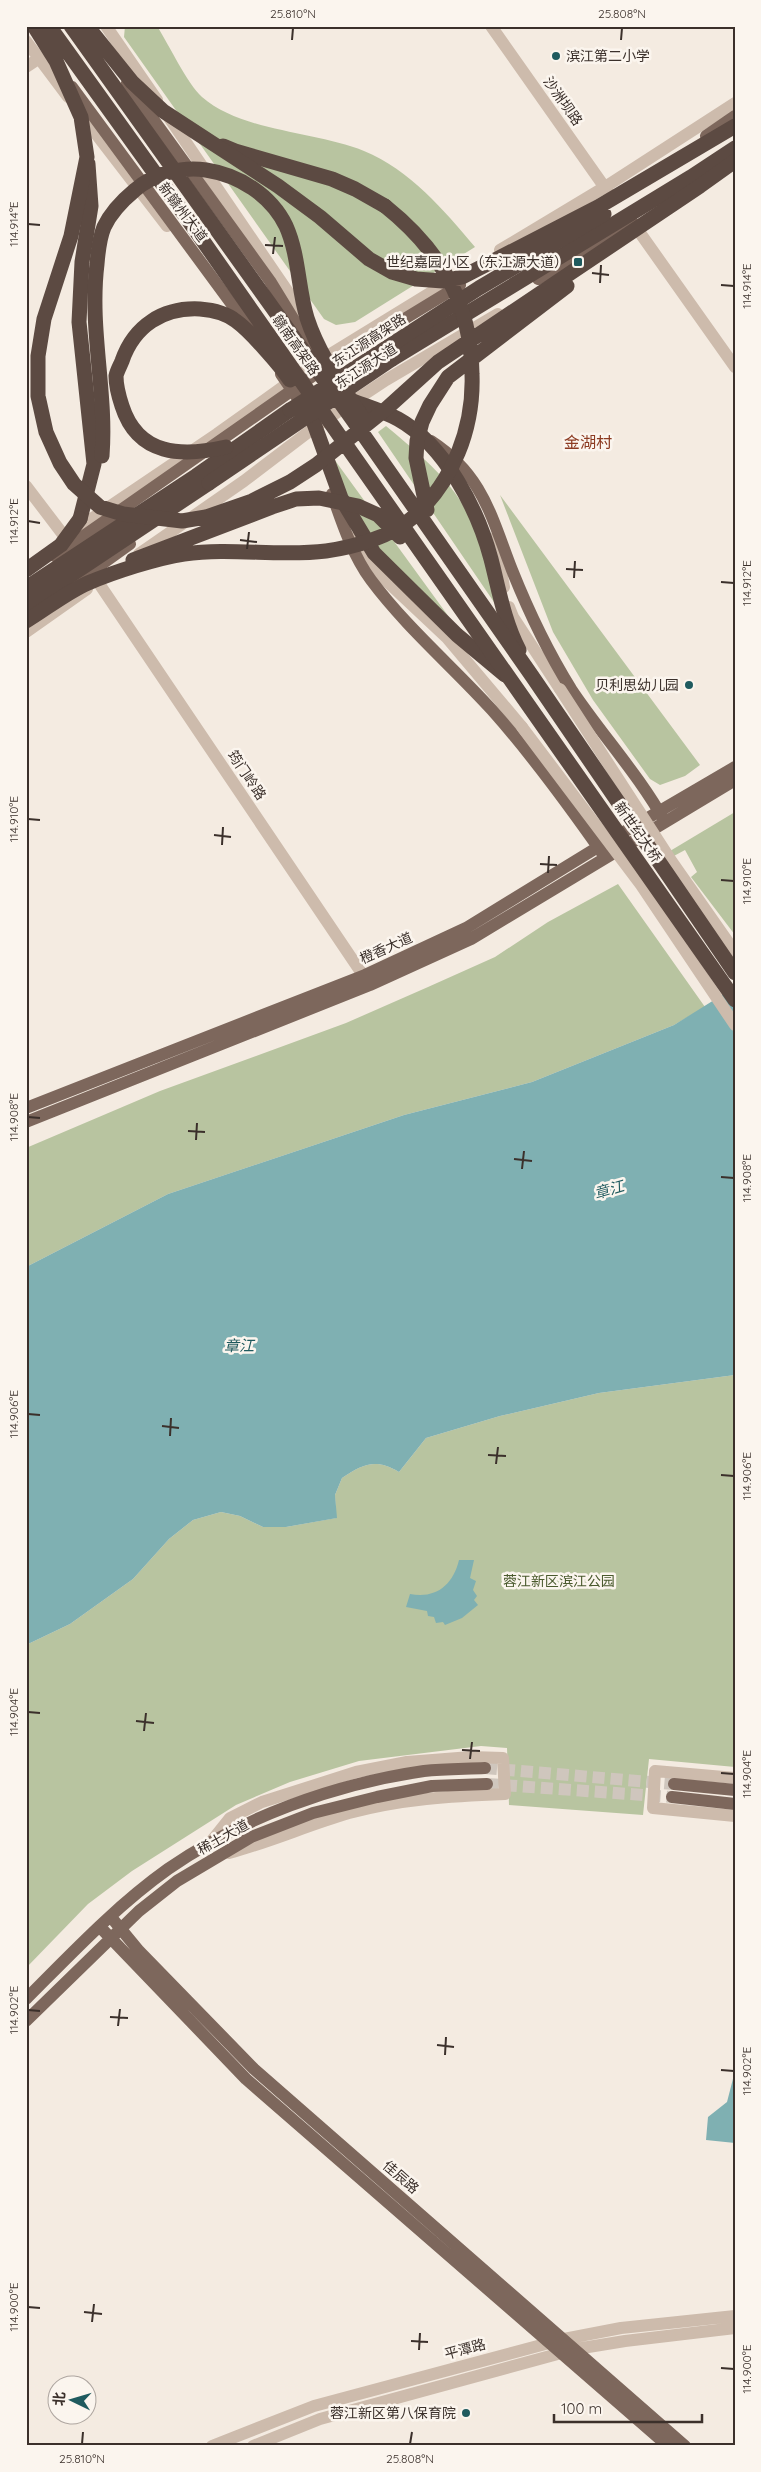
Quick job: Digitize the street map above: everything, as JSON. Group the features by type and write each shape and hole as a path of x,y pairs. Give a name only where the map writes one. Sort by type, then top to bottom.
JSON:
{"highway":[{"path":"34,26 56,61 81,117 87,157 91,206 82,262 80,322 94,464 80,519"},
{"name":"赣南高架路","path":"49,26 514,684"},
{"name":"赣南高架路","path":"71,26 365,437 532,676"},
{"path":"86,26 132,82 163,111 202,135 320,217 369,259 404,277 443,281 462,277 598,207 735,128"},
{"name":"东江源高架路","path":"26,588 290,410 480,288 685,167 735,128"},
{"path":"93,582 183,554 221,551 325,551 346,548 372,540 411,519 430,499 446,479 465,433 473,392 470,342 457,296 447,274 433,252 406,222 385,206 355,188 309,172 235,151 202,135"},
{"name":"东江源高架路","path":"26,605 392,359 683,182 735,148"},
{"path":"87,157 71,236 44,319 38,356 38,396 46,432 60,462 74,484 100,506 124,514 182,520 206,517 252,501 290,482 316,465 386,409 438,362 735,159"},
{"path":"26,570 61,545 80,519 97,480 104,427 94,331 93,292 100,237 113,211 140,185 168,173 198,168 238,178 256,190 286,226 297,266 307,318 321,352 387,456 422,521"},
{"path":"532,676 430,518 419,478 416,458 417,441 422,422 448,377 538,310 636,228"},
{"path":"290,410 226,447 198,453 181,453 163,449 142,436 127,420 118,394 116,375 134,336 150,322 167,312 186,308 215,310 236,320 285,373 340,454 414,541"},
{"path":"313,423 341,498 374,553 457,635 514,684"},
{"path":"412,428 458,479 469,501 483,530 499,597 510,631 532,676"},
{"path":"26,620 145,554 296,499 319,498 340,501 378,515 408,544 514,684"},
{"name":"新世纪大桥","path":"532,676 735,973"},
{"name":"新世纪大桥","path":"514,684 735,1000"}],"main road":[{"name":"新赣州大道","path":"28,26 238,311 313,423"},
{"path":"86,26 270,281 349,400 398,419 449,453 468,472 483,497 496,525 512,570 555,660 572,689 662,817"},
{"name":"东江源大道","path":"26,575 68,541 324,361 607,190 677,154 735,116"},
{"name":"东江源大道","path":"26,620 231,472 349,400"},
{"path":"322,463 342,520 370,579 404,620 493,711 591,834 602,852"},
{"name":"橙香大道","path":"662,817 735,767"},
{"name":"橙香大道","path":"26,1122 368,980 466,928 662,817 735,780"},
{"name":"橙香大道","path":"26,1108 368,980"},
{"name":"稀土大道","path":"26,1999 111,1916 168,1869 239,1828 301,1801 366,1783 425,1771 485,1768"},
{"name":"稀土大道","path":"26,2021 138,1911 177,1881 251,1837 313,1813 377,1797 432,1786 487,1784"},
{"path":"674,1784 735,1790"},
{"path":"672,1798 735,1804"},
{"name":"佳辰路","path":"111,1916 120,1930 254,2069 564,2339 570,2351 668,2446"},
{"name":"佳辰路","path":"100,1927 246,2078 551,2342 570,2351 685,2446"}],"street":[{"path":"106,26 260,247 324,361"},
{"name":"沙洲坝路","path":"491,26 607,190"},
{"path":"26,41 289,386"},
{"path":"26,67 38,58"},
{"path":"607,190 735,103"},
{"path":"349,400 735,169"},
{"path":"636,228 735,367"},
{"path":"26,632 93,582 244,481 313,423 322,463 345,520 380,575 447,638 522,727 641,886 735,1025"},
{"path":"468,472 492,525 504,590 513,617 672,862 735,952"},
{"path":"26,486 68,541 26,563"},
{"name":"筠门岭路","path":"93,582 368,980"},
{"path":"207,1847 230,1818 262,1802 356,1772 407,1762 471,1757 503,1758 504,1794 437,1796 398,1802 349,1813 250,1847 221,1854"},
{"path":"735,1778 656,1771 653,1808 735,1816"},
{"name":"平潭路","path":"212,2446 229,2443 314,2406 551,2342 621,2328 735,2316"},
{"path":"253,2446 320,2419 570,2351 625,2341 735,2328"}],"green space":[{"path":"125,26 157,26 196,91 218,109 258,124 345,144 381,159 425,192 475,247 355,322 336,325 324,319 124,37"},
{"path":"386,426 431,466 448,484 463,506 481,548 498,608 378,432"},
{"path":"334,459 449,617 389,560 363,528 343,492"},
{"path":"500,495 700,765 685,776 660,785 650,779 593,700 553,632"},
{"path":"735,812 735,935 691,877 697,872 685,850 672,857 670,851"},
{"path":"618,884 705,1007 674,1025 532,1082 404,1115 168,1194 26,1267 26,1148 160,1091 346,1023 428,987 495,957 548,922"},
{"name":"蓉江新区滨江公园","path":"735,1375 735,1767 649,1759 643,1815 509,1805 507,1748 481,1746 359,1761 290,1782 236,1805 132,1871 88,1904 26,1968 26,1645 70,1624 133,1579 169,1539 193,1520 221,1512 240,1516 263,1527 286,1527 336,1518 335,1495 342,1478 363,1466 376,1464 399,1472 426,1438 500,1416 599,1393"}],"water":[{"name":"章江","path":"735,987 735,1375 599,1393 500,1416 426,1438 399,1472 376,1464 363,1466 342,1478 335,1495 337,1518 286,1527 263,1527 240,1516 221,1512 193,1520 169,1539 133,1579 70,1624 26,1645 26,1267 168,1194 404,1115 532,1082 674,1025"},
{"path":"459,1560 474,1560 470,1578 476,1581 473,1590 477,1596 474,1600 478,1605 462,1618 445,1625 443,1622 436,1623 434,1617 428,1616 427,1611 406,1607 410,1594 419,1595 435,1592 448,1583"},
{"path":"735,2071 735,2143 706,2140 708,2117 727,2102"}],"tunnel":[{"path":"485,1768 674,1784"},
{"path":"487,1784 672,1797"}],"place":[{"name":"滨江第二小学","path":"556,56"},
{"name":"世纪嘉园小区（东江源大道）","path":"578,262"},
{"name":"贝利思幼儿园","path":"689,685"},
{"name":"蓉江新区第八保育院","path":"466,2413"}],"district":[{"name":"金湖村","path":"588,442"}]}
